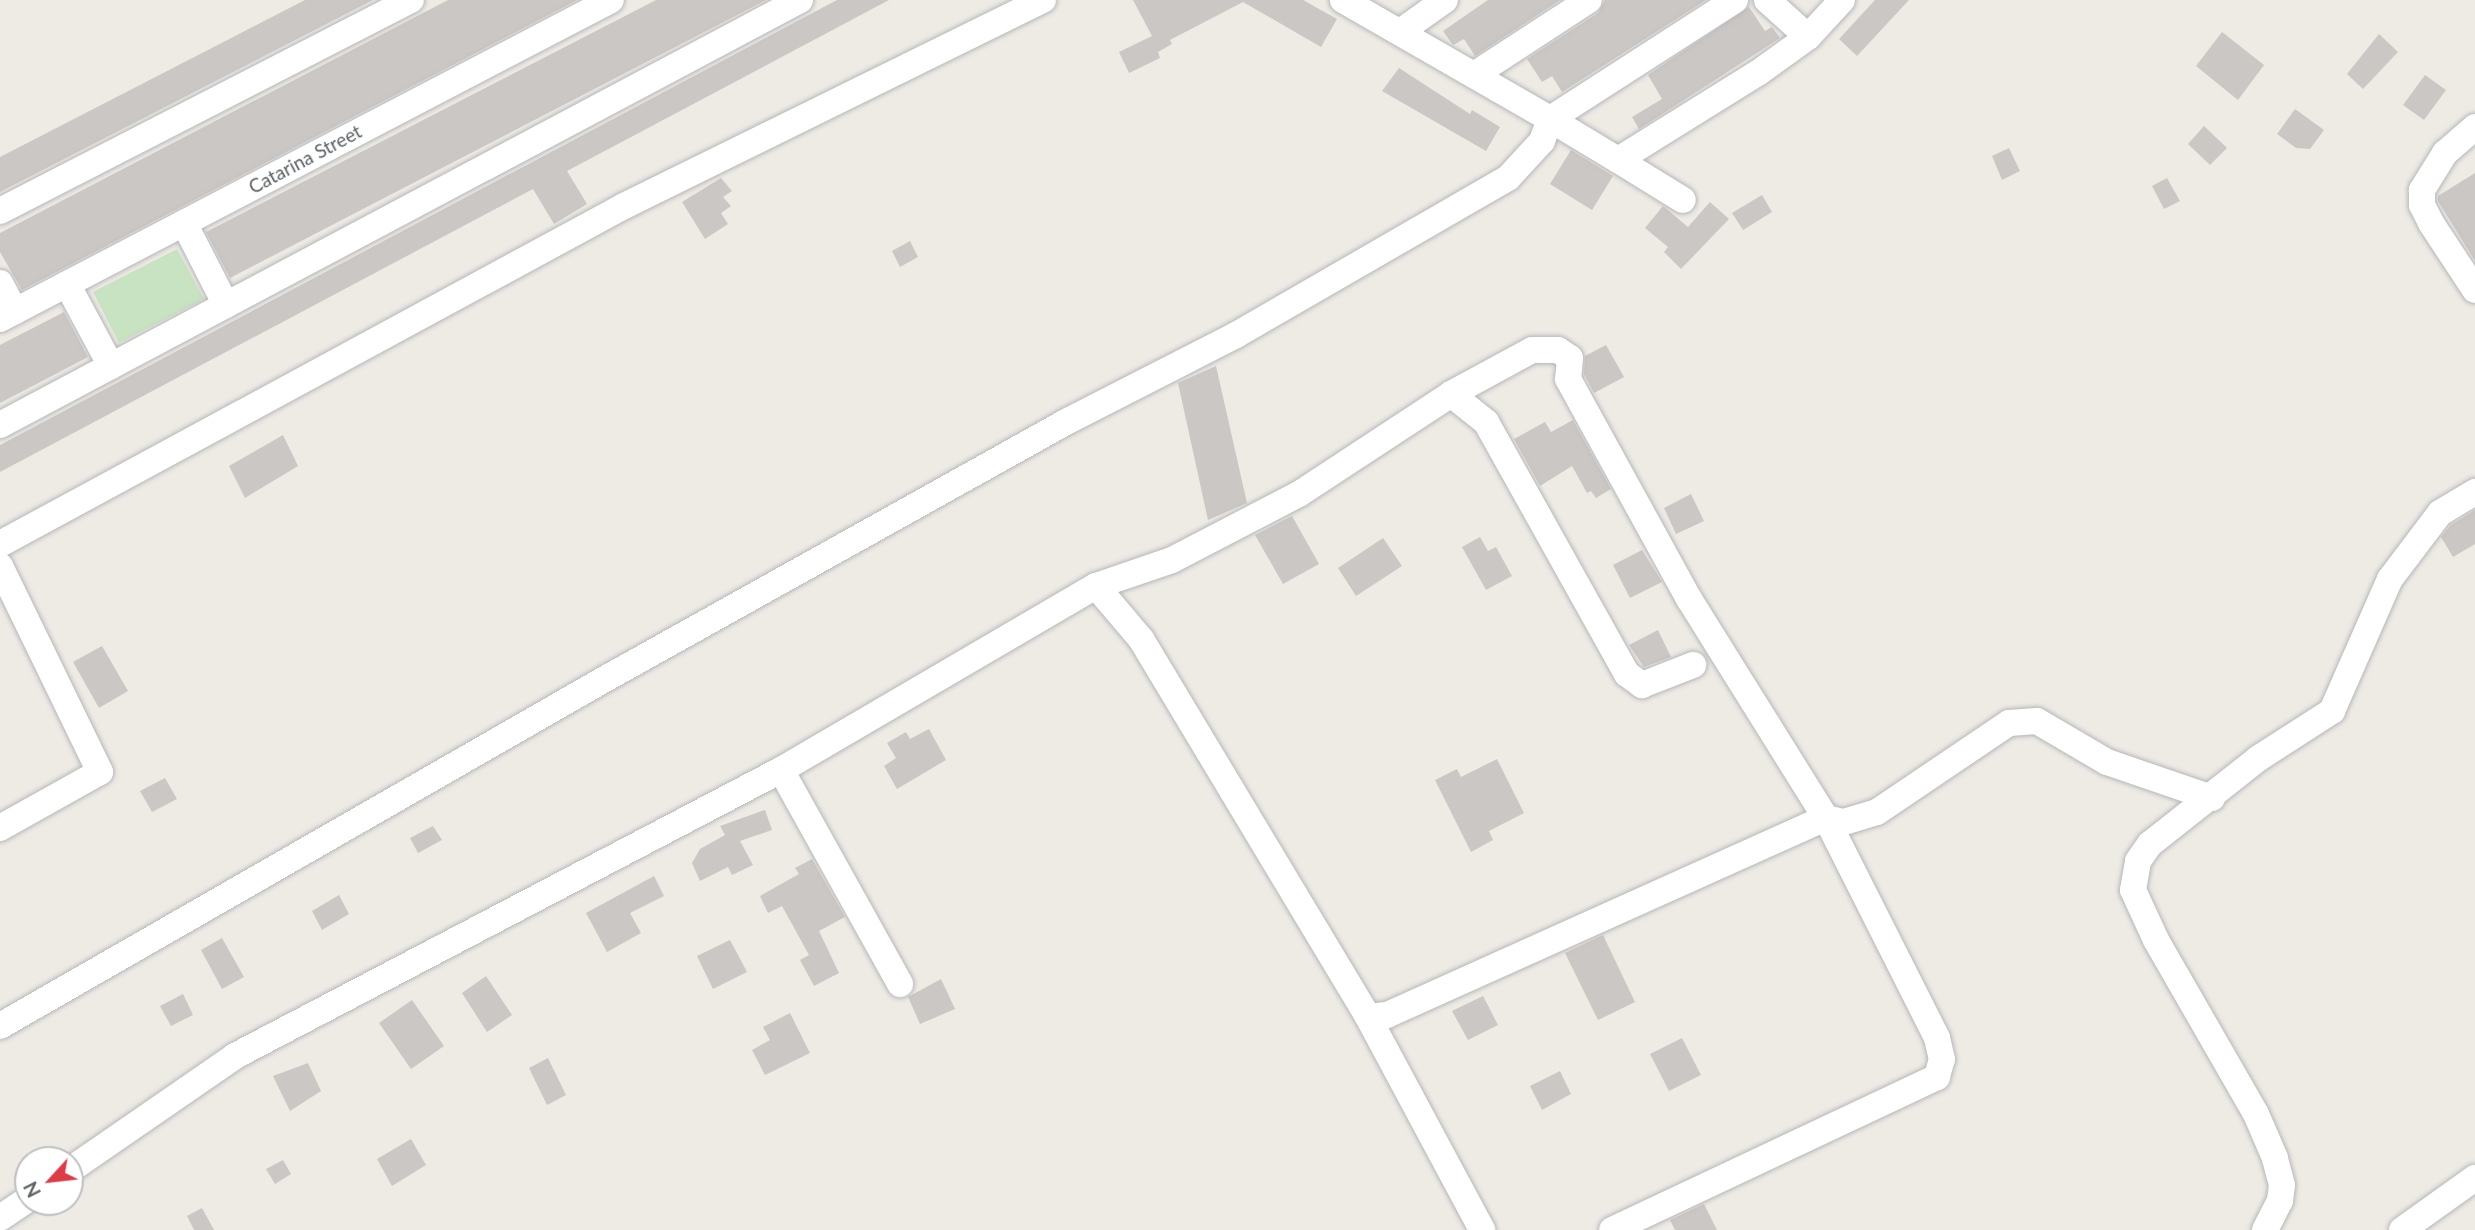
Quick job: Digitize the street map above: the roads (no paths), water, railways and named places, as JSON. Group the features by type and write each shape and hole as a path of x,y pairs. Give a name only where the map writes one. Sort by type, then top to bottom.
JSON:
{"street":[{"path":"0,211 411,0"},
{"name":"Catarina Street","path":"7,315 611,0"},
{"path":"0,425 800,0"},
{"path":"0,544 624,206 1043,0"},
{"path":"1343,0 1550,119 1683,200"},
{"path":"1400,32 1445,0"},
{"path":"1474,75 1589,0"},
{"path":"0,1026 617,672 1066,422 1236,334 1508,178 1542,141 1550,119 1735,0"},
{"path":"1767,0 1808,37"},
{"path":"1618,160 1701,111 1808,37 1842,0"},
{"path":"2475,127 2428,175 2422,197 2431,223 2475,290"},
{"path":"184,223 226,305"},
{"path":"0,283 7,315"},
{"path":"67,284 111,366"},
{"path":"84,1160 235,1056 781,770 1096,586 1172,561 1299,494 1451,394 1532,350 1558,351 1570,358 1568,379 1689,599 1826,818 1937,1038 1941,1070 1875,1108 1612,1230"},
{"path":"1451,394 1486,422 1627,674 1642,685 1693,664"},
{"path":"2265,1230 2280,1201 2282,1185 2275,1158 2256,1114 2156,940 2133,890 2138,861 2150,844 2213,798 2259,758 2332,711 2390,579 2440,513 2475,492"},
{"path":"0,566 100,772 0,828"},
{"path":"1096,586 1141,639 1368,1017 1482,1230"},
{"path":"1368,1017 1387,1015 1826,818 1844,822 1877,812 1998,728 2026,721 2048,726 2107,762 2213,798"},
{"path":"781,770 900,984"},
{"path":"2402,1230 2475,1178"}]}
